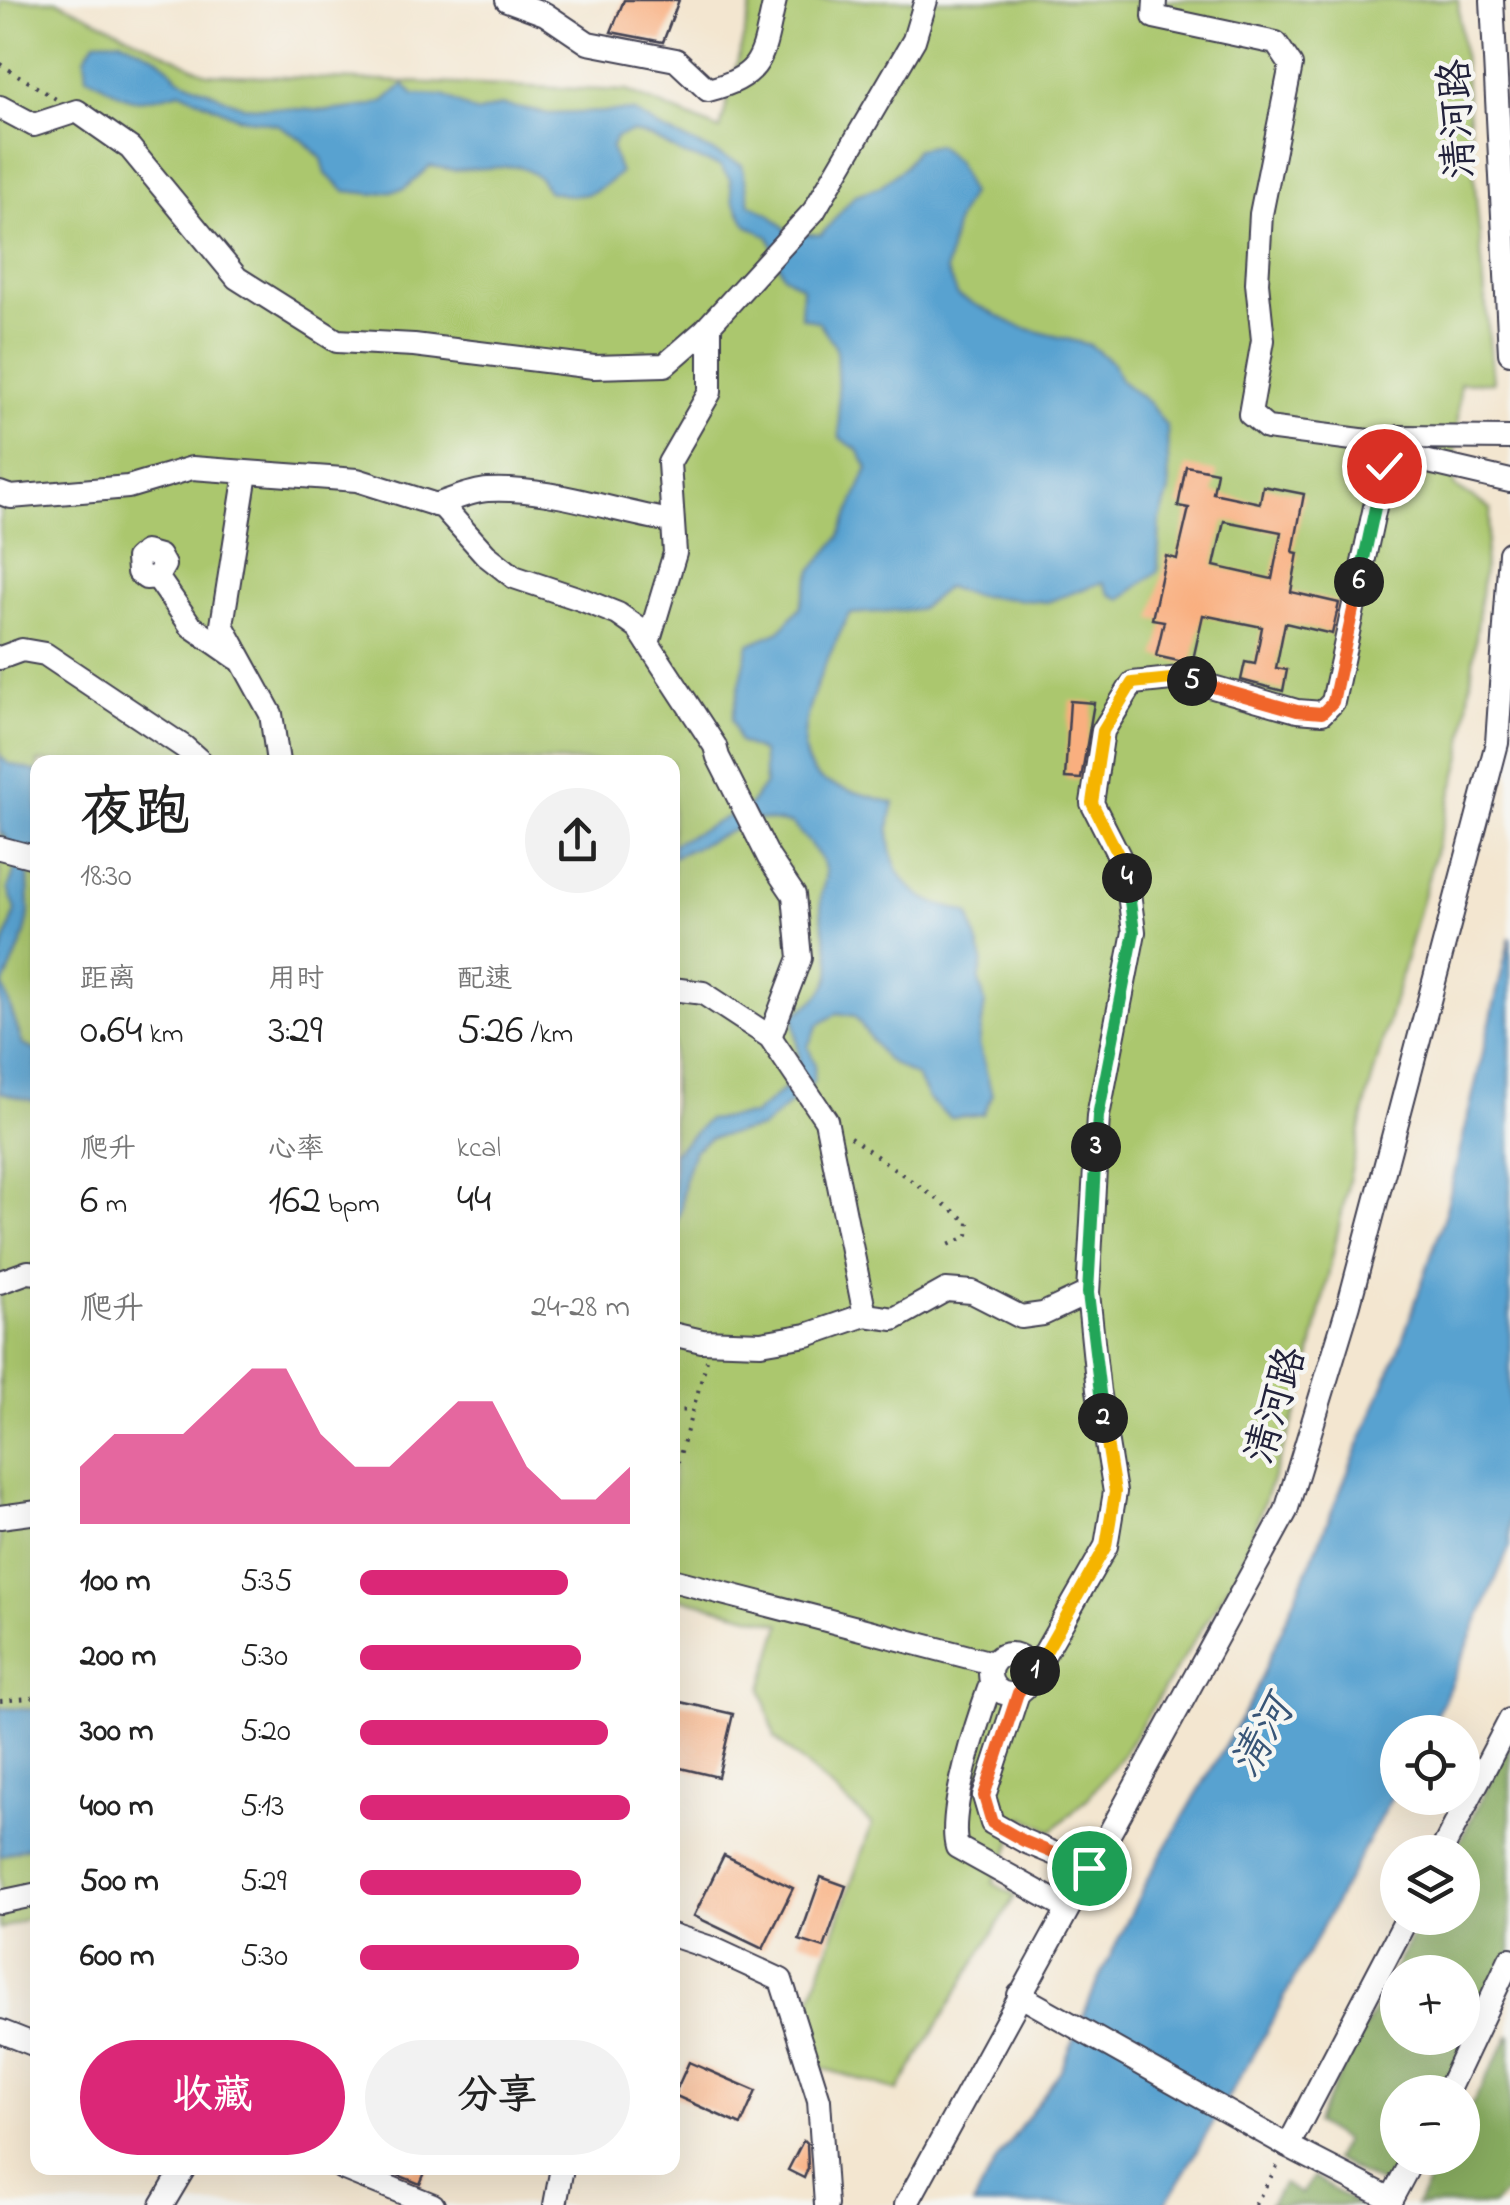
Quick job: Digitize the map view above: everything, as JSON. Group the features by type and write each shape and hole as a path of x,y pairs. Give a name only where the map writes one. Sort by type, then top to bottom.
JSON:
{"street":[{"path":"507,0 545,14 588,43 676,60 708,90 736,84 750,74 760,60 775,0"},
{"path":"0,107 34,124 77,112 130,148 237,278 337,342 414,345 594,367 665,366 710,325 814,210 914,40 926,0"},
{"path":"1155,0 1154,17 1276,43 1291,65 1261,214 1256,283 1263,340 1250,414 1266,428 1384,443 1403,456 1510,480"},
{"name":"清河路","path":"1492,0 1510,353"},
{"path":"648,643 675,553 669,463 710,392 710,325"},
{"path":"1384,443 1399,437 1510,438"},
{"path":"680,1582 992,1673 1006,1694 1024,1686 1106,1546 1115,1492 1098,1390 1088,1293 1098,1116 1134,932 1126,870 1092,803 1103,731 1132,683 1181,678 1297,711 1322,713 1333,702 1384,466 1384,443"},
{"path":"0,494 11,497 128,487 192,468 356,480 443,507 486,555 514,578 618,614 638,628 716,746 769,858 794,895 800,958 770,1037"},
{"path":"246,473 222,625 260,690 270,714 277,755"},
{"path":"435,504 486,490 575,497 638,516 672,521"},
{"name":"清河路","path":"906,2205 1286,1511 1349,1304 1497,743 1510,553"},
{"path":"157,577 190,626 240,660"},
{"path":"0,658 22,650 46,654 193,755"},
{"path":"0,848 30,856"},
{"path":"680,990 703,994 770,1037 826,1120 865,1315"},
{"path":"0,1282 30,1272"},
{"path":"680,1335 761,1343 807,1336 865,1315 894,1318 946,1290 972,1292 1021,1318 1043,1314 1088,1293"},
{"path":"0,1517 30,1513"},
{"path":"1067,1908 957,1847 953,1833 978,1718 992,1673 1004,1655 1018,1655 1028,1665 984,1796 992,1823 1089,1868"},
{"path":"1450,1835 1510,1720"},
{"path":"0,1902 30,1896"},
{"path":"1288,2146 1398,1935"},
{"path":"680,1938 714,1949 781,1980 819,2100 826,2205"},
{"path":"1455,2075 1510,1959"},
{"path":"1020,1995 1390,2202 1404,2175"},
{"path":"0,2030 30,2043"},
{"path":"162,2205 180,2175"},
{"path":"359,2175 432,2205"},
{"path":"555,2205 561,2175"}],"path":[{"path":"0,64 77,112"},
{"path":"826,1120 969,1222 968,1236 942,1248"},
{"path":"680,1455 713,1341"},
{"path":"680,1411 693,1410"},
{"path":"0,1701 30,1698"},
{"path":"1255,2205 1288,2146"}],"green space":[{"path":"0,0 56,0 208,74 627,91 720,130 753,0 1458,0 1493,382 1460,383 1454,486 1491,509 1462,756 1367,1098 1301,1400 1240,1568 1121,1757 1088,1798 1052,1831 1024,1817 993,1883 1015,1896 898,2091 805,2063 796,2042 872,1824 775,1738 762,1688 781,1624 680,1598 680,755 30,755 30,1917 0,1929"},
{"path":"1510,1744 1510,1977 1480,2031 1480,1955 1402,1955 1412,1935 1480,1935 1480,1835 1463,1835 1473,1815 1480,1815 1480,1802"},
{"path":"1380,1997 1380,2055 1467,2055 1455,2075 1380,2075 1380,2175 1400,2175 1392,2190 1334,2159 1344,2141 1315,2123"},
{"path":"1510,2034 1510,2191 1493,2205 1416,2205 1433,2175 1480,2175 1480,2089"},
{"path":"1313,2177 1358,2205 1269,2205 1283,2184 1301,2194"}],"water":[{"path":"122,40 159,58 179,78 242,106 329,111 370,106 385,101 404,84 414,95 444,96 477,113 502,105 549,114 633,111 659,128 742,165 750,204 789,232 821,235 855,195 879,187 905,167 916,149 937,145 956,161 970,193 956,221 946,270 958,296 1020,327 1090,345 1113,363 1120,380 1149,403 1167,427 1169,491 1160,520 1158,571 1121,599 1110,594 1103,582 1047,602 970,595 947,587 920,609 849,614 812,698 804,744 808,764 825,782 894,803 891,847 899,873 918,894 969,914 983,961 979,981 985,1002 979,1044 992,1095 983,1114 950,1118 929,1100 917,1077 885,1059 855,1016 838,1013 818,1025 808,1046 815,1065 813,1083 762,1128 710,1138 694,1150 680,1212 680,1147 707,1120 753,1115 795,1080 799,1058 794,1015 825,988 830,962 822,917 824,866 792,824 758,819 680,854 680,840 749,806 765,784 762,752 739,742 732,719 749,644 780,631 800,607 812,570 839,538 868,468 858,450 840,438 836,348 819,322 801,317 802,287 783,275 769,237 747,225 733,200 730,179 720,166 632,132 616,137 611,148 620,173 587,194 548,191 539,177 519,166 454,170 430,166 404,189 373,194 345,191 326,174 322,159 304,141 279,125 237,117 180,91 138,100 122,96 87,76 85,57 95,41"},
{"path":"0,755 7,763 30,770 29,916 3,986 23,1045 30,1048 30,1100 0,1092 0,957 16,910 8,889 16,858 0,831"},
{"name":"清河","path":"1510,937 1510,1546 1436,1715 1380,1715 1382,1815 1264,2036 1165,2205 973,2205 997,2160 1061,2070 1097,1983 1148,1878 1252,1699 1402,1341 1444,1218"},
{"path":"0,1708 30,1710 30,1846 0,1856"}],"building":[{"path":"624,0 679,0 663,42 611,32"},
{"path":"1186,466 1217,472 1213,493 1260,503 1263,486 1304,494 1293,552 1298,553 1291,592 1339,603 1332,634 1285,623 1276,668 1287,670 1283,691 1241,680 1245,662 1255,664 1262,627 1203,615 1192,664 1156,656 1164,621 1152,619 1166,556 1177,559 1189,508 1178,506","holes":["1224,521 1281,532 1272,579 1214,566"]},
{"path":"1070,701 1094,703 1081,779 1065,778"},
{"path":"680,1702 733,1714 718,1777 680,1768"},
{"path":"724,1855 793,1888 763,1949 694,1916"},
{"path":"821,1877 846,1886 824,1948 799,1940"},
{"path":"689,2062 756,2091 741,2125 680,2098 680,2082"},
{"path":"803,2141 807,2143 808,2168 804,2178 788,2170"},
{"path":"398,2175 424,2175 420,2184"}],"route":[{"path":"1089,1868 992,1823 984,1796 1018,1693 1028,1684 1106,1546 1115,1492 1098,1390 1088,1293 1098,1116 1134,932 1126,870 1092,803 1103,731 1132,683 1181,678 1297,711 1322,713 1333,702 1384,466"}]}
